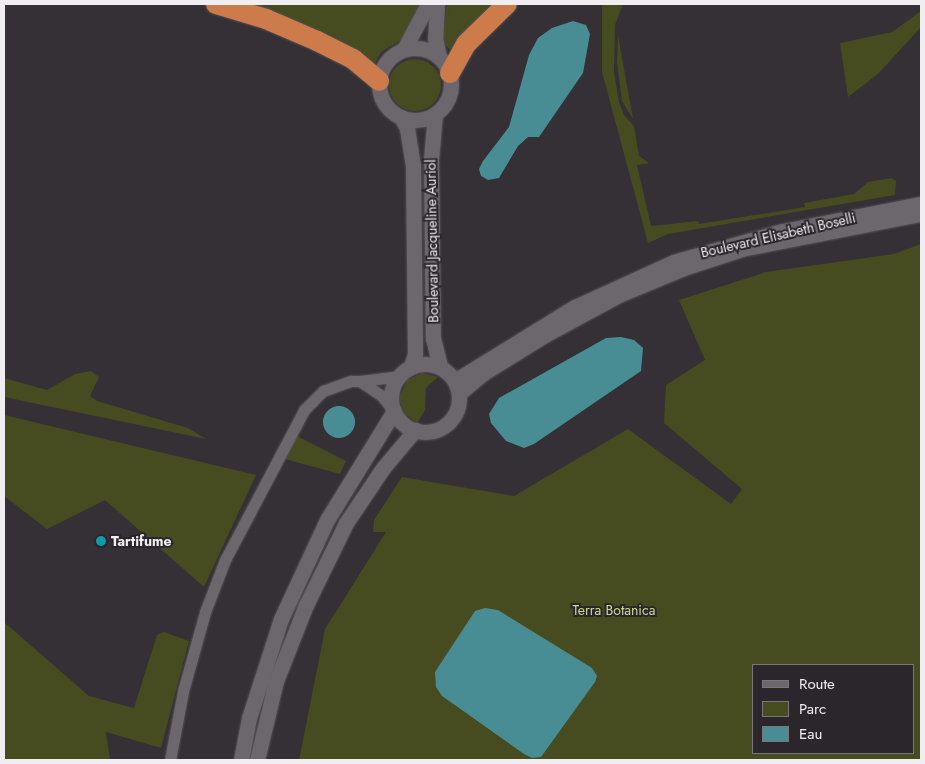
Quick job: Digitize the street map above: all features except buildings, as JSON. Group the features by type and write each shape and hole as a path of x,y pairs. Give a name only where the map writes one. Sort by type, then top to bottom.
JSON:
{"highway":[{"path":"216,4 266,19 317,41 353,60 379,81"},
{"path":"450,74 466,44 506,4"}],"main road":[{"path":"428,4 404,49 387,61 379,81 383,100 401,117 416,120 435,114 450,94 450,74 439,57 435,38 436,4"},
{"path":"404,49 423,49 439,57"},
{"name":"Boulevard Jacqueline Auriol","path":"435,114 431,160 433,338 440,367"},
{"name":"Boulevard Jacqueline Auriol","path":"401,117 407,128 413,164 414,354 405,372"},
{"path":"424,364 440,367 457,388 457,411 446,425 431,432 415,430 402,423 394,411 392,393 405,372 424,364"},
{"path":"241,760 249,718 281,619 327,520 394,411"},
{"path":"257,760 276,681 306,605 346,523 378,476 415,430"}],"street":[{"name":"Boulevard Elisabeth Boselli","path":"457,388 575,307 674,262 783,231 921,204"},
{"path":"457,388 484,374 547,335 619,296 687,268 742,250 921,215"},
{"path":"170,760 183,691 205,612 225,560 284,444 304,410 323,392 351,381 360,382 405,372"},
{"path":"360,382 382,396 394,411"}],"green space":[{"path":"231,4 421,4 408,36 381,52 373,67"},
{"path":"447,4 500,4 452,51 445,45 443,36"},
{"path":"602,4 623,4 615,25 614,72 619,102 624,115 634,126 639,156 649,163 637,165 651,226 698,221 699,224 805,207 804,203 854,194 868,182 892,178 896,181 895,195 668,234 648,243 602,72"},
{"path":"921,11 921,27 878,74 848,97 840,43 892,32"},
{"path":"618,35 633,119 622,101 617,62"},
{"path":"410,59 420,59 434,66 441,80 441,90 434,104 420,111 410,111 400,107 393,100 389,90 389,80 393,70 400,63"},
{"name":"Terra Botanica","path":"921,244 921,760 299,760 325,629 386,532 373,532 374,520 402,477 514,496 628,429 731,504 742,489 664,423 666,385 705,360 679,300 766,272 894,254"},
{"path":"91,371 99,377 90,396 97,401 188,428 206,439 4,397 4,378 47,390 75,374"},
{"path":"422,373 438,377 426,388 425,410 417,423 404,413 399,398 407,380"},
{"path":"4,415 256,475 204,587 105,500 47,529 4,496"},
{"path":"297,436 346,461 340,474 285,459"},
{"path":"4,622 89,696 134,708 157,635 164,632 189,641 161,748 106,732 110,760 4,760"}],"water":[{"path":"573,21 586,25 590,34 583,73 539,137 528,137 518,146 499,178 488,180 481,176 479,169 509,127 529,55 538,38 552,28"},
{"path":"621,337 634,340 643,348 641,371 534,444 524,448 506,441 491,423 489,414 499,398 606,338"},
{"path":"339,406 345,407 350,411 354,416 354,428 350,433 345,437 339,438 333,437 328,433 324,428 323,422 324,416 328,411 333,407"},
{"path":"485,608 498,610 592,668 597,676 595,682 541,757 532,758 524,754 442,696 436,687 435,672 475,611"}],"place":[{"name":"Tartifume","path":"101,541"}]}
